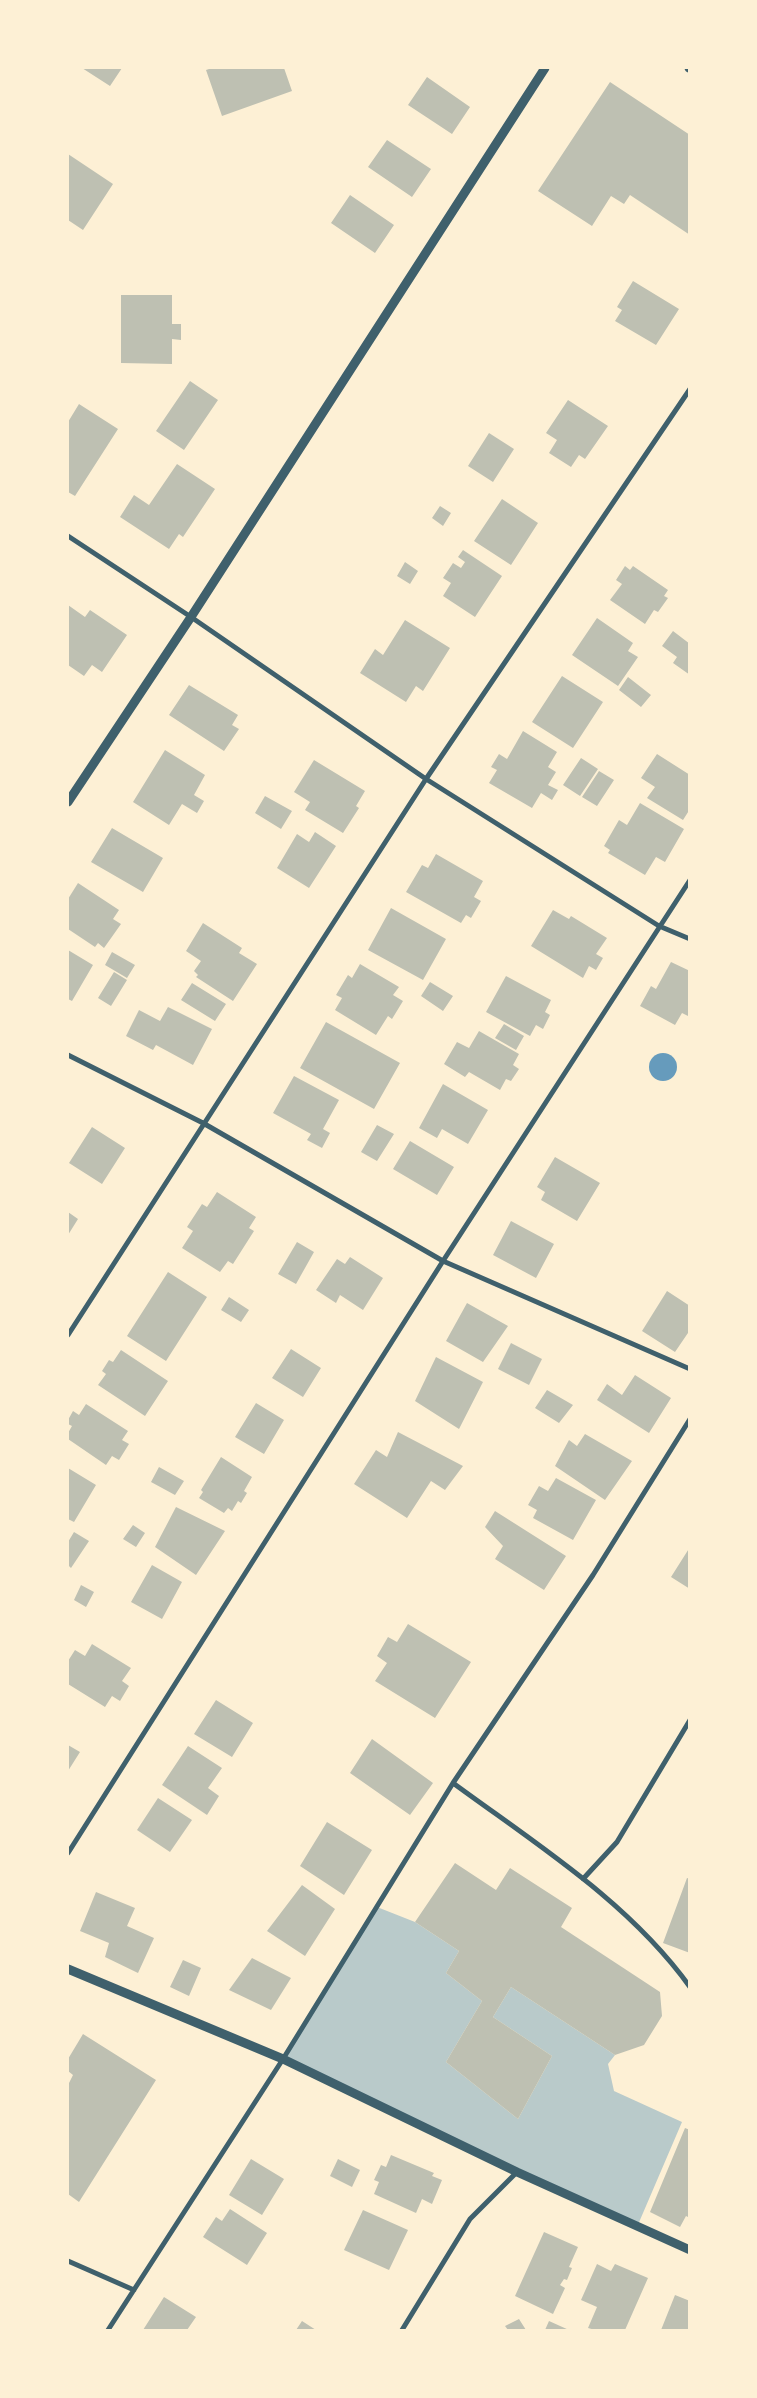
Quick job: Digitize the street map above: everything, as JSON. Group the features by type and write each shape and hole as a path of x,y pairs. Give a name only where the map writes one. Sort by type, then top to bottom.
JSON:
{"street":[{"path":"68,802 191,617 546,68"},
{"path":"68,1335 426,779 690,390"},
{"path":"68,536 191,617 426,779 659,926 690,939"},
{"path":"68,1853 443,1261 690,880"},
{"path":"68,1055 203,1123 443,1261 690,1369"},
{"path":"108,2330 283,2058 453,1783 593,1576 690,1419"},
{"path":"583,1880 617,1842 690,1720"},
{"path":"453,1783 583,1880 635,1923 672,1962 690,1987"},
{"path":"68,1968 283,2058 517,2172 690,2250"},
{"path":"402,2330 470,2219 517,2172"},
{"path":"68,2261 134,2290"}],"shaded area":[{"path":"377,1907 415,1922 459,1951 446,1973 482,2001 446,2062 518,2119 552,2056 493,2017 511,1987 615,2055 608,2064 614,2091 682,2122 637,2227 283,2059"}],"water":[{"path":"663,1053 673,1057 677,1067 673,1077 663,1081 653,1077 649,1067 653,1057"}],"building":[{"path":"82,68 122,68 110,86"},
{"path":"212,68 284,68 292,91 222,116 206,70"},
{"path":"427,77 470,107 452,134 408,105"},
{"path":"610,82 690,135 690,235 630,195 624,204 611,196 592,226 538,191"},
{"path":"387,140 431,169 412,197 368,167"},
{"path":"68,154 113,184 83,230 68,220"},
{"path":"350,195 394,225 375,253 331,223"},
{"path":"633,281 679,309 656,345 615,321 622,310 617,307"},
{"path":"121,295 172,295 172,324 181,324 181,340 172,339 172,364 121,363"},
{"path":"190,381 218,400 184,450 156,431"},
{"path":"568,400 608,426 585,459 579,455 571,467 549,453 557,440 546,433"},
{"path":"79,404 118,429 75,496 68,492 68,422"},
{"path":"489,433 514,449 493,482 468,466"},
{"path":"177,464 215,489 183,537 179,534 169,549 120,517 134,495 149,505"},
{"path":"502,499 538,523 511,565 474,541"},
{"path":"440,506 451,513 443,526 432,518"},
{"path":"463,550 502,576 475,617 443,596 451,583 443,578 453,563 461,568 465,562 458,557"},
{"path":"405,562 418,571 410,584 397,576"},
{"path":"625,566 630,570 633,566 668,590 664,596 668,598 658,612 654,610 645,624 610,600 622,584 616,580"},
{"path":"68,605 85,617 90,610 127,635 102,672 92,665 84,676 68,665"},
{"path":"597,618 633,643 628,651 638,657 618,686 572,655"},
{"path":"405,620 450,648 423,691 416,686 406,702 360,673 375,649 383,655"},
{"path":"673,631 690,644 690,675 673,663 677,657 662,646"},
{"path":"562,676 603,702 573,748 532,722"},
{"path":"628,677 651,695 641,707 619,690"},
{"path":"189,685 238,715 232,725 239,729 224,751 169,715"},
{"path":"523,731 557,752 548,767 556,772 548,785 558,790 552,800 541,793 532,808 489,783 497,770 491,767 499,754 507,759"},
{"path":"165,750 205,775 194,795 204,801 197,813 182,804 169,825 133,802"},
{"path":"657,754 690,775 690,809 683,820 647,798 655,787 641,778"},
{"path":"581,758 598,769 580,796 563,785"},
{"path":"314,760 365,791 356,806 359,808 343,833 305,810 310,802 294,792"},
{"path":"599,771 614,780 597,806 582,797"},
{"path":"265,796 292,811 281,829 255,813"},
{"path":"640,803 684,829 665,862 656,857 645,875 608,853 610,850 604,846 619,820 627,825"},
{"path":"112,828 163,858 143,892 91,862"},
{"path":"315,832 336,846 309,888 277,868 297,834 309,842"},
{"path":"436,854 483,881 474,897 481,901 471,918 466,915 461,923 406,892 422,865 428,868"},
{"path":"78,883 119,910 113,919 121,924 104,948 98,943 95,947 68,929 68,899"},
{"path":"391,908 446,939 423,980 368,950"},
{"path":"553,910 569,919 571,916 607,938 596,954 603,958 596,970 589,966 583,978 531,946"},
{"path":"203,923 242,948 239,953 257,964 233,1001 196,977 198,975 194,971 201,961 186,951"},
{"path":"68,950 93,965 72,1001 68,999"},
{"path":"112,952 135,965 127,978 105,965"},
{"path":"671,962 690,971 690,1017 682,1013 675,1025 640,1006 651,986 656,989"},
{"path":"360,964 399,987 393,995 403,1001 392,1019 388,1016 376,1035 335,1010 342,998 336,995 348,975 352,978"},
{"path":"114,972 127,980 111,1006 98,998"},
{"path":"506,976 551,1000 545,1012 550,1015 543,1029 536,1025 530,1036 486,1012"},
{"path":"430,982 453,996 443,1011 421,996"},
{"path":"192,983 226,1004 215,1021 181,1000"},
{"path":"168,1007 212,1029 193,1065 156,1045 153,1050 126,1036 139,1010 160,1021"},
{"path":"326,1022 400,1063 374,1109 300,1068"},
{"path":"504,1024 524,1036 516,1050 495,1038"},
{"path":"479,1031 519,1054 513,1065 519,1069 511,1081 506,1079 500,1090 469,1072 465,1077 444,1064 457,1042 469,1048"},
{"path":"294,1076 339,1100 323,1129 330,1133 322,1148 307,1140 311,1134 273,1113"},
{"path":"443,1084 488,1110 468,1144 442,1129 437,1138 419,1128"},
{"path":"377,1125 394,1134 377,1161 361,1152"},
{"path":"92,1127 125,1148 102,1184 69,1163"},
{"path":"410,1141 454,1167 437,1195 393,1169"},
{"path":"555,1157 600,1183 577,1221 541,1200 545,1192 537,1187"},
{"path":"217,1192 256,1217 249,1228 254,1231 233,1264 228,1261 220,1272 182,1248 193,1231 187,1227 202,1204 207,1207"},
{"path":"68,1212 78,1219 68,1235"},
{"path":"511,1221 554,1244 536,1278 493,1255"},
{"path":"297,1242 314,1252 296,1284 278,1274"},
{"path":"350,1257 383,1278 363,1310 340,1295 336,1303 316,1290 337,1259 345,1264"},
{"path":"168,1272 207,1297 166,1361 127,1336"},
{"path":"667,1291 690,1306 690,1330 675,1352 642,1331"},
{"path":"229,1297 249,1310 241,1322 221,1310"},
{"path":"467,1303 508,1326 483,1362 446,1341"},
{"path":"511,1343 542,1359 529,1385 498,1369"},
{"path":"291,1349 321,1368 303,1397 272,1378"},
{"path":"121,1350 168,1381 145,1416 98,1385 106,1374 102,1371 109,1360 113,1362"},
{"path":"436,1357 483,1382 459,1429 415,1401"},
{"path":"635,1375 671,1398 649,1433 597,1400 607,1384 622,1395"},
{"path":"547,1390 573,1405 559,1423 535,1408"},
{"path":"256,1403 284,1420 264,1454 235,1437"},
{"path":"86,1404 128,1431 122,1440 129,1444 119,1460 112,1456 106,1465 68,1439 68,1433 72,1426 68,1424 68,1420 73,1411 79,1415"},
{"path":"398,1432 463,1466 445,1490 431,1481 407,1518 354,1484 376,1450 387,1457"},
{"path":"585,1434 632,1461 605,1500 555,1466 569,1440 577,1446"},
{"path":"221,1457 252,1477 244,1491 247,1493 241,1503 238,1501 232,1511 228,1508 224,1513 199,1498 203,1492 201,1490"},
{"path":"159,1467 184,1481 175,1495 151,1482"},
{"path":"68,1468 96,1485 74,1522 68,1519"},
{"path":"556,1478 596,1500 573,1540 533,1518 537,1510 528,1505 539,1486 548,1491"},
{"path":"176,1507 225,1531 196,1575 155,1547"},
{"path":"495,1511 566,1556 544,1590 495,1559 503,1546 485,1527"},
{"path":"133,1525 145,1533 136,1547 123,1539"},
{"path":"74,1532 89,1541 71,1568 68,1565 68,1542"},
{"path":"690,1547 690,1589 671,1577"},
{"path":"152,1565 182,1582 162,1619 131,1602"},
{"path":"81,1585 94,1592 86,1607 74,1600"},
{"path":"408,1624 471,1662 435,1718 375,1681 387,1663 377,1656 388,1637 397,1642"},
{"path":"92,1644 131,1668 122,1681 129,1686 120,1701 112,1696 105,1707 68,1684 68,1661 75,1650 85,1656"},
{"path":"216,1700 253,1723 232,1757 194,1734"},
{"path":"372,1739 433,1783 410,1815 350,1773"},
{"path":"68,1745 80,1752 68,1771"},
{"path":"188,1746 222,1768 208,1788 219,1796 207,1815 162,1785"},
{"path":"158,1798 192,1820 170,1852 137,1830"},
{"path":"327,1822 372,1850 344,1895 300,1866"},
{"path":"455,1863 496,1890 510,1868 572,1908 561,1927 660,1992 662,2016 644,2045 615,2055 511,1987 493,2017 552,2056 518,2119 446,2062 482,2001 446,1973 459,1951 415,1922"},
{"path":"687,1878 690,1879 690,1953 663,1943"},
{"path":"302,1885 335,1909 305,1956 267,1931"},
{"path":"96,1892 135,1908 127,1926 154,1938 138,1973 105,1957 109,1943 80,1931"},
{"path":"252,1958 291,1978 271,2010 229,1990"},
{"path":"183,1960 201,1968 189,1996 170,1987"},
{"path":"83,2034 156,2080 79,2202 68,2194 68,2085 73,2075 68,2071 68,2059"},
{"path":"685,2128 690,2130 690,2218 686,2216 680,2227 650,2212"},
{"path":"391,2155 434,2173 432,2176 442,2180 432,2204 422,2199 416,2213 374,2194 379,2182 374,2180 381,2165 386,2167"},
{"path":"251,2159 284,2179 262,2215 229,2195"},
{"path":"338,2159 360,2170 352,2187 330,2176"},
{"path":"230,2209 267,2233 247,2265 203,2237 216,2217 222,2221"},
{"path":"363,2210 408,2230 389,2270 344,2250"},
{"path":"544,2232 578,2247 569,2267 572,2268 567,2280 564,2279 560,2285 565,2288 553,2314 515,2296"},
{"path":"597,2264 611,2271 615,2264 648,2278 625,2330 595,2330 588,2328 597,2307 581,2300"},
{"path":"675,2295 690,2301 690,2330 661,2330"},
{"path":"164,2297 196,2317 187,2330 143,2330"},
{"path":"519,2319 526,2330 508,2330 505,2326"},
{"path":"302,2321 316,2330 296,2330"},
{"path":"549,2321 569,2330 545,2330"}]}
